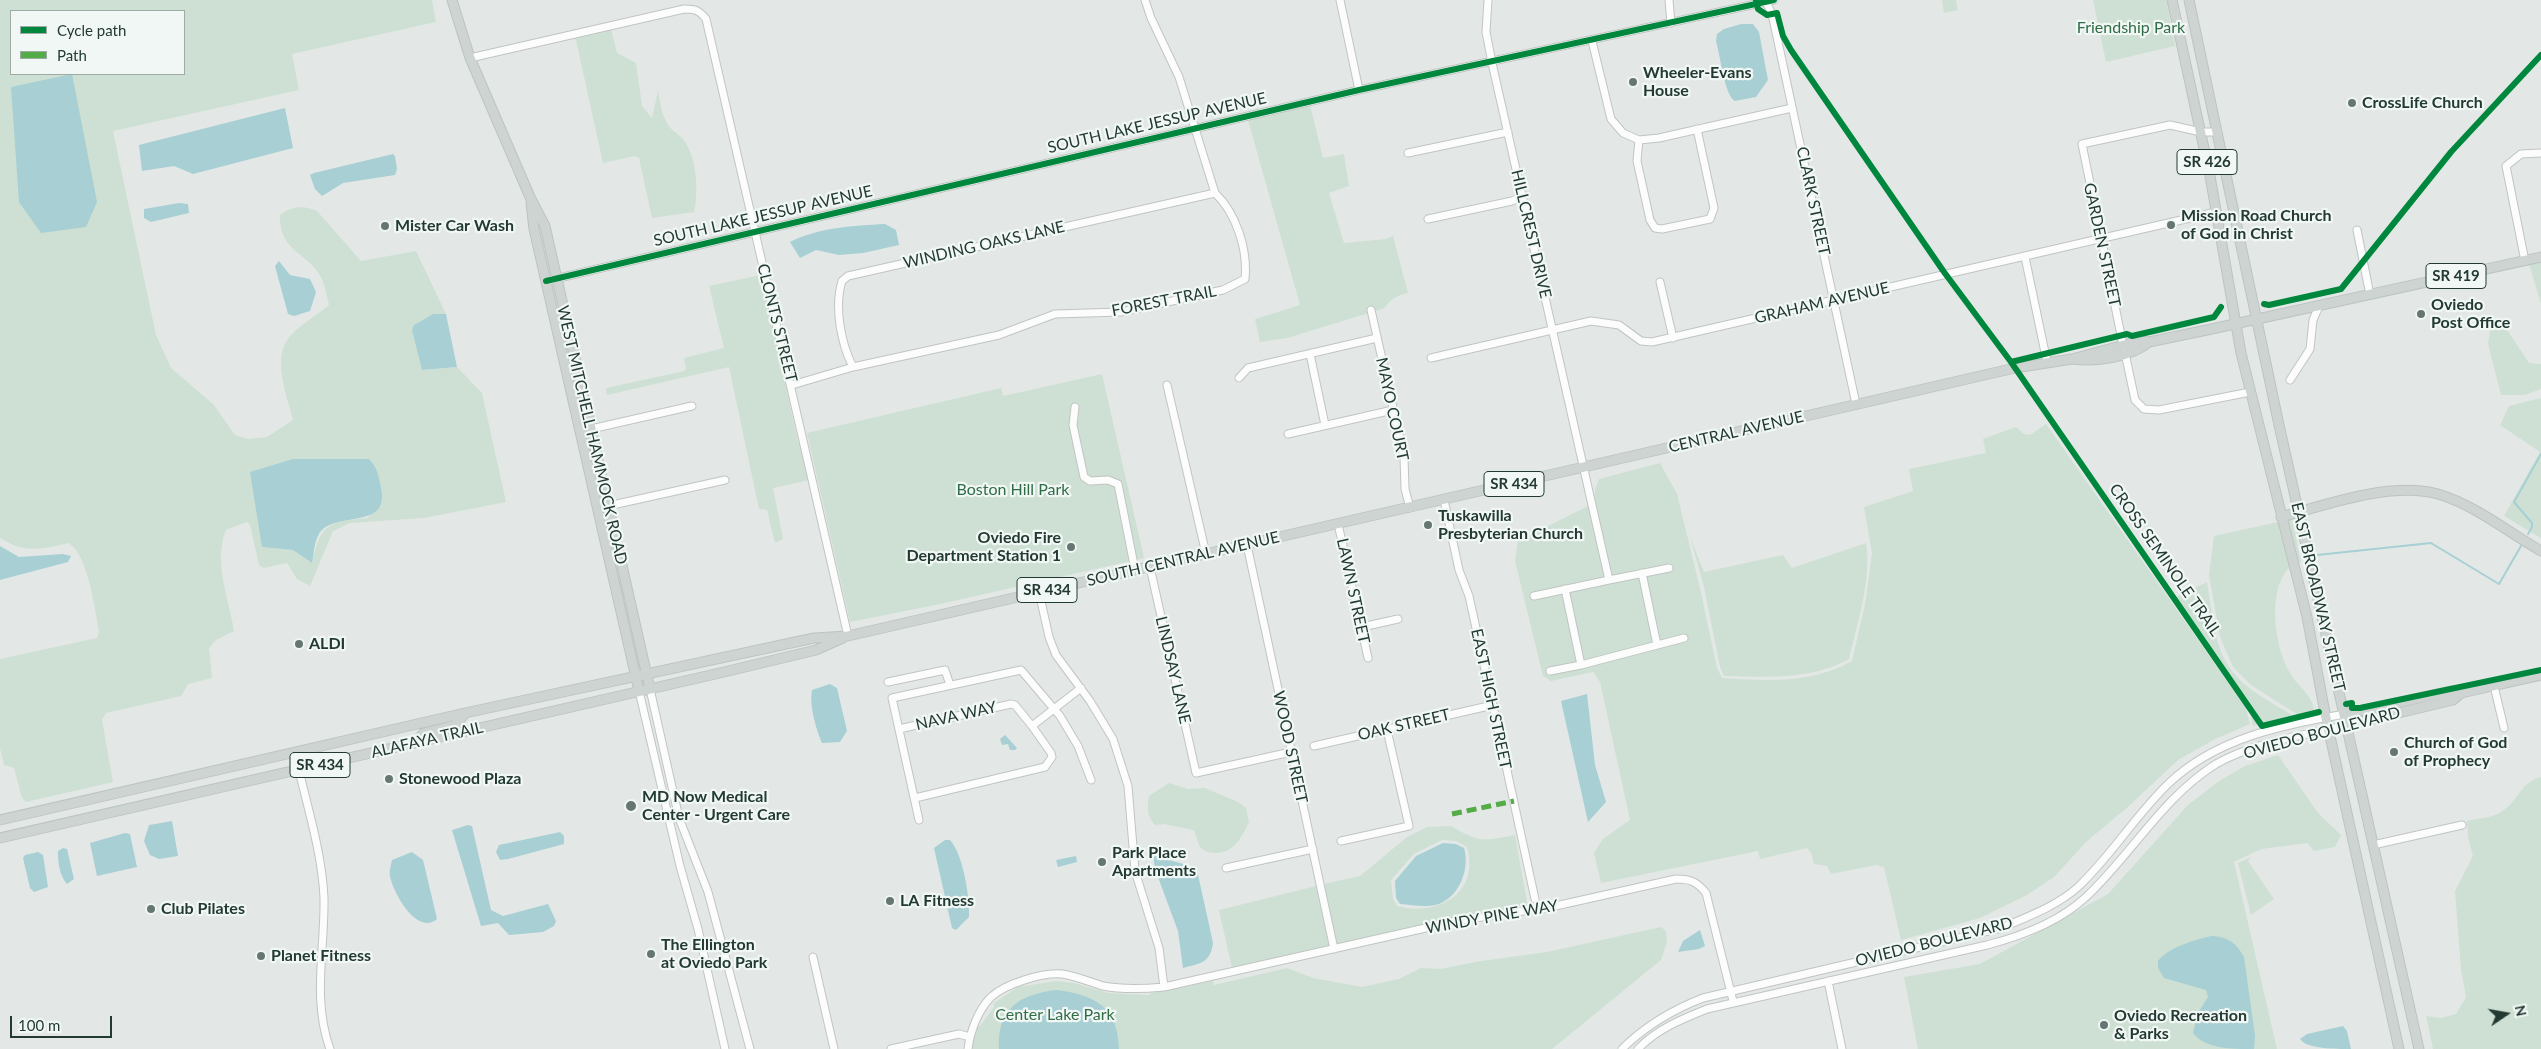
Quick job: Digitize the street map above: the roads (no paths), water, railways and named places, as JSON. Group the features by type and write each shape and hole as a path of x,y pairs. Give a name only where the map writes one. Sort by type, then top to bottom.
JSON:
{"main road":[{"name":"WEST MITCHELL HAMMOCK ROAD","path":"452,0 470,58 530,197 545,226 650,689"},
{"name":"SR 426","path":"2172,0 2201,132 2236,324"},
{"name":"SR 426","path":"2189,0 2258,320"},
{"name":"WEST MITCHELL HAMMOCK ROAD","path":"530,197 546,281 592,490 639,691"},
{"name":"SR 419","path":"2258,320 2541,257"},
{"name":"CENTRAL AVENUE","path":"2124,349 2139,341 2149,342 2258,320"},
{"name":"EAST BROADWAY STREET","path":"2258,320 2419,1049"},
{"name":"EAST BROADWAY STREET","path":"2236,324 2250,392 2307,617 2326,718 2339,769 2399,1049"},
{"name":"CENTRAL AVENUE","path":"1405,509 2015,368 2124,349 2141,350 2149,342"},
{"path":"569,383 577,390 585,420 591,429"},
{"path":"592,490 600,492 605,508 609,510"},
{"path":"2281,517 2385,493 2409,490 2426,492 2460,503 2541,551"},
{"name":"SOUTH CENTRAL AVENUE","path":"647,675 814,638 848,636 1405,509"},
{"name":"SOUTH CENTRAL AVENUE","path":"650,689 816,650 848,636"},
{"name":"ALAFAYA TRAIL","path":"0,820 466,713 647,675"},
{"name":"OVIEDO BOULEVARD","path":"2345,714 2452,691 2461,693 2541,675"},
{"name":"ALAFAYA TRAIL","path":"0,838 650,689"},
{"name":"OVIEDO BOULEVARD","path":"2348,725 2453,700 2461,693"},
{"path":"414,743 424,733 456,725 466,713"},
{"path":"2339,769 2346,778 2359,835 2362,840 2373,845"}],"street":[{"name":"FOREST TRAIL","path":"792,385 853,367 999,335 1055,314 1121,312 1223,290 1245,279 1246,269 1238,234 1228,205 1215,193 1179,76 1151,18 1145,0"},
{"path":"1340,0 1359,90"},
{"name":"HILLCREST DRIVE","path":"1488,0 1486,32 1492,63 1609,580"},
{"path":"1669,0 1671,23"},
{"name":"SOUTH LAKE JESSUP AVENUE","path":"546,281 1359,90 1492,63 1774,0"},
{"name":"CLARK STREET","path":"1765,1 1772,14 1856,404"},
{"name":"CLONTS STREET","path":"470,58 684,9 694,9 701,12 709,29 848,636"},
{"path":"1592,41 1611,119 1623,133 1639,140 1792,108"},
{"name":"GARDEN STREET","path":"2201,132 2170,125 2082,144 2135,400 2140,408 2159,410 2250,392"},
{"path":"1639,140 1637,160 1650,220 1655,228 1662,230 1710,219 1713,214 1714,208 1697,129"},
{"path":"1408,154 1508,132"},
{"path":"2201,132 2218,132"},
{"path":"2525,261 2506,166 2521,154 2541,152"},
{"name":"WINDING OAKS LANE","path":"853,367 847,356 839,307 842,281 848,276 1215,193"},
{"path":"1428,219 1512,201 1523,196"},
{"name":"GRAHAM AVENUE","path":"1431,358 1553,329 1604,321 1619,325 1641,341 1652,342 2216,212"},
{"path":"2357,230 2370,295"},
{"path":"2025,257 2047,362"},
{"path":"1660,282 1673,338"},
{"path":"2290,380 2310,349 2313,320 2319,306"},
{"name":"MAYO COURT","path":"1371,310 1404,457 1405,509"},
{"path":"1239,378 1248,368 1377,338"},
{"path":"1310,354 1325,425"},
{"path":"1167,385 1206,554"},
{"path":"591,429 692,406"},
{"path":"1075,407 1073,425 1084,476 1090,481 1108,480 1118,484 1134,570"},
{"path":"1288,434 1393,410"},
{"path":"609,510 725,480"},
{"name":"EAST HIGH STREET","path":"1444,500 1493,705 1535,899"},
{"name":"LAWN STREET","path":"1338,524 1368,658"},
{"name":"WOOD STREET","path":"1247,545 1334,949"},
{"name":"LINDSAY LANE","path":"1150,567 1196,773 1291,752"},
{"path":"1534,596 1669,568"},
{"path":"1642,573 1657,645"},
{"path":"1565,589 1581,665"},
{"path":"1039,592 1049,637 1056,655 1081,688 1113,739 1128,786 1135,871 1160,948 1164,987"},
{"path":"1362,627 1398,619"},
{"path":"1550,671 1581,665 1684,638"},
{"path":"888,682 945,670 950,685"},
{"path":"919,820 892,698 1021,670 1054,709 1078,746 1091,780"},
{"path":"2494,686 2504,728"},
{"path":"915,798 1044,767 1052,757 1032,726 1081,688"},
{"path":"650,689 679,818 708,892 750,1049"},
{"path":"639,691 680,866 700,938 725,1049"},
{"name":"NAVA WAY","path":"899,729 1011,704 1016,705 1032,726"},
{"name":"OAK STREET","path":"1314,746 1493,705"},
{"name":"OVIEDO BOULEVARD","path":"1622,1049 1639,1032 1668,1014 1703,998 2001,928 2032,915 2077,888 2168,784 2212,752 2249,736 2345,714"},
{"name":"OVIEDO BOULEVARD","path":"1638,1049 1656,1034 1681,1019 1733,1002 1990,945 2024,934 2051,922 2084,898 2184,789 2216,765 2258,747 2348,725"},
{"path":"1342,841 1409,826 1387,730"},
{"path":"295,753 321,872 324,898 320,995 322,1016 330,1049"},
{"path":"2373,845 2462,825"},
{"path":"1226,868 1313,849"},
{"name":"WINDY PINE WAY","path":"968,1049 970,1037 980,1014 991,997 1014,984 1037,976 1061,974 1105,986 1133,990 1164,987 1492,914 1551,907 1676,879 1688,879 1698,884 1710,903 1733,1002"},
{"path":"813,957 834,1049"},
{"path":"1805,974 1817,976 1828,981 1842,1049"},
{"path":"891,1049 959,1034 970,1037"}],"water":[{"path":"1741,24 1753,24 1759,32 1768,80 1756,97 1735,101 1728,92 1716,41 1717,34 1724,29"},
{"path":"72,75 97,202 86,227 41,233 19,202 11,87"},
{"path":"285,108 293,148 193,174 174,166 142,171 139,145"},
{"path":"393,154 397,169 395,175 343,183 322,196 315,189 310,175 314,173"},
{"path":"179,203 188,204 189,213 151,222 144,218 144,209"},
{"path":"885,224 896,230 899,245 863,253 839,255 816,250 800,258 790,242 825,230"},
{"path":"279,261 290,275 310,279 316,292 310,311 294,316 288,314 275,266"},
{"path":"433,314 446,314 457,367 422,370 412,330 414,325"},
{"path":"293,459 369,459 376,468 381,487 382,500 378,509 362,518 330,525 319,533 312,563 293,550 262,547 250,472"},
{"path":"0,546 19,557 63,554 71,556 68,562 0,580"},
{"path":"830,684 837,688 847,731 840,742 822,743 815,724 811,696 812,690"},
{"path":"1587,694 1595,765 1606,802 1588,822 1561,701"},
{"path":"1005,735 1017,748 1015,750 1010,750 1008,744 1002,745 1000,739"},
{"path":"172,821 178,856 159,859 150,855 144,841 149,825"},
{"path":"468,825 472,826 491,910 503,916 548,904 556,921 554,926 543,932 509,935 498,923 481,926 452,830"},
{"path":"560,832 564,836 564,844 500,860 496,852 499,845"},
{"path":"125,833 130,834 137,867 97,876 90,843"},
{"path":"945,840 950,840 959,855 965,876 968,898 969,917 956,930 952,928 934,848"},
{"path":"1443,843 1456,844 1464,848 1466,864 1458,888 1453,895 1439,904 1425,906 1400,904 1396,898 1395,881 1416,856"},
{"path":"63,848 67,849 74,879 67,884 62,877 59,864 58,851"},
{"path":"38,852 43,855 48,887 34,892 30,888 23,858 25,855"},
{"path":"412,852 423,860 424,864 437,919 429,923 422,922 407,910 396,892 390,876 392,860"},
{"path":"1153,855 1197,870 1213,943 1212,950 1203,962 1183,968 1178,931 1155,869"},
{"path":"1076,856 1077,862 1058,867 1056,860"},
{"path":"1700,930 1705,946 1699,949 1678,952 1683,941"},
{"path":"2213,936 2232,942 2244,957 2255,1036 2254,1049 2220,1047 2198,1038 2193,1033 2198,1013 2208,997 2206,990 2164,978 2158,968 2158,961 2169,952 2191,942"},
{"path":"1057,990 1083,995 1102,1006 1109,1013 1114,1023 1118,1035 1119,1049 999,1049 999,1035 1002,1023 1013,1006 1032,995"},
{"path":"2343,1026 2347,1031 2351,1049 2315,1047 2308,1045 2300,1039 2307,1034"}],"waterway":[{"path":"2528,534 2532,523 2514,502 2541,454"},
{"path":"2317,555 2431,543 2499,584 2521,546"}],"place":[{"name":"Wheeler-Evans House","path":"1633,82"},
{"name":"CrossLife Church","path":"2352,103"},
{"name":"Mission Road Church of God in Christ","path":"2171,225"},
{"name":"Mister Car Wash","path":"385,226"},
{"name":"Oviedo Post Office","path":"2421,314"},
{"name":"Tuskawilla Presbyterian Church","path":"1428,525"},
{"name":"Oviedo Fire Department Station 1","path":"1071,547"},
{"name":"ALDI","path":"299,644"},
{"name":"Church of God of Prophecy","path":"2394,752"},
{"name":"Stonewood Plaza","path":"389,779"},
{"name":"MD Now Medical Center - Urgent Care","path":"631,806"},
{"name":"Park Place Apartments","path":"1102,862"},
{"name":"LA Fitness","path":"890,901"},
{"name":"Club Pilates","path":"151,909"},
{"name":"The Ellington at Oviedo Park","path":"651,954"},
{"name":"Planet Fitness","path":"261,956"},
{"name":"Oviedo Recreation & Parks","path":"2104,1025"}],"park label":[{"name":"Friendship Park","path":"2131,28"},
{"name":"Boston Hill Park","path":"1013,490"},
{"name":"Center Lake Park","path":"1055,1015"}]}
